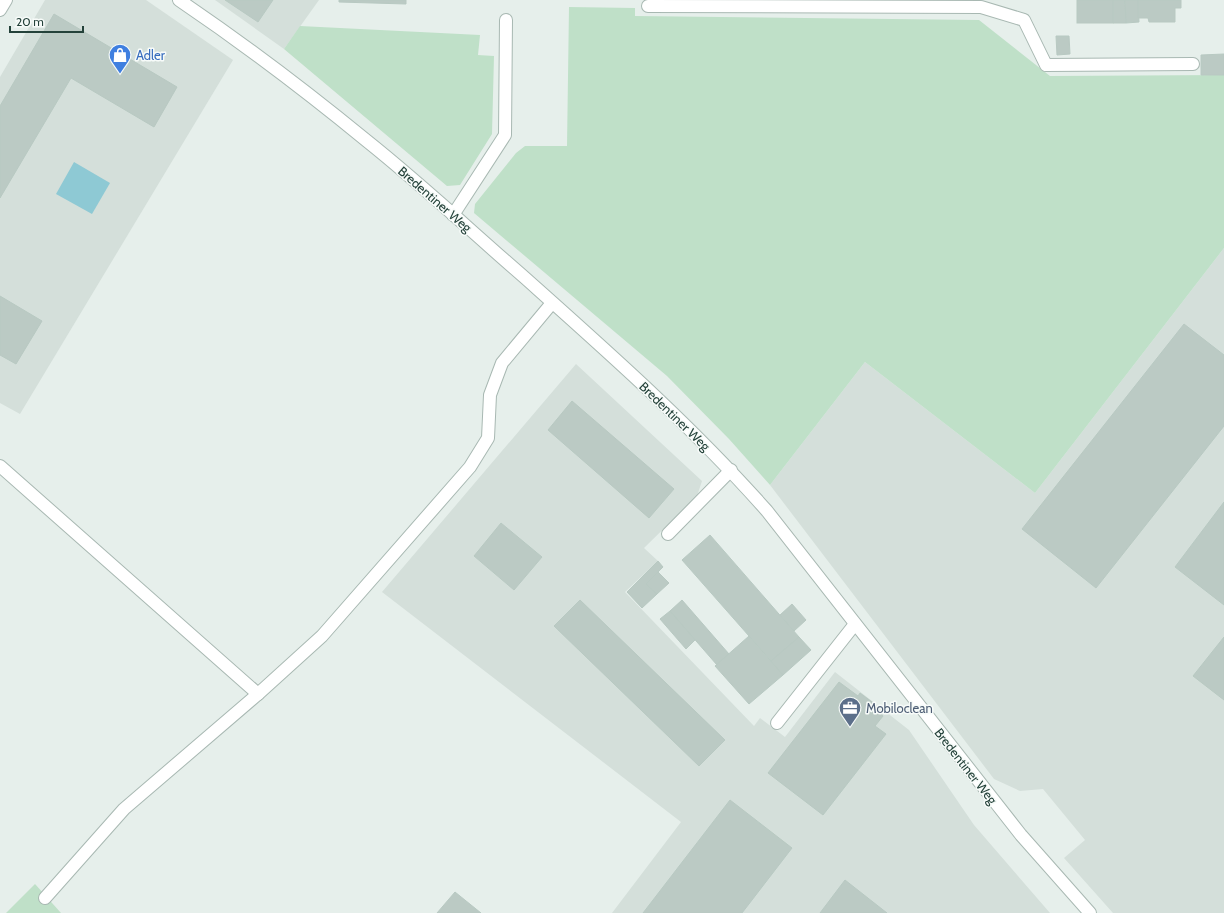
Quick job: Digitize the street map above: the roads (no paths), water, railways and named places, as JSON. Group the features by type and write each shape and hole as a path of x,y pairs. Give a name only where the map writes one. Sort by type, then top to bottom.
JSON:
{"street":[{"path":"0,10 6,0"},
{"name":"Bredentiner Weg","path":"179,0 294,83 369,142 640,382 731,470 767,511 1021,835 1090,913"},
{"path":"648,6 757,3 981,7 1024,20 1046,65 1193,64"},
{"path":"453,215 505,135 506,20"},
{"path":"45,898 124,809 258,694 322,636 470,466 488,438 490,395 502,363 552,303"},
{"path":"0,466 258,694"},
{"path":"668,534 731,470"},
{"path":"777,723 855,624"}],"water":[{"path":"74,162 110,183 92,214 56,194"}],"place":[{"name":"Adler","path":"120,74"},
{"name":"Mobiloclean","path":"850,728"}]}
